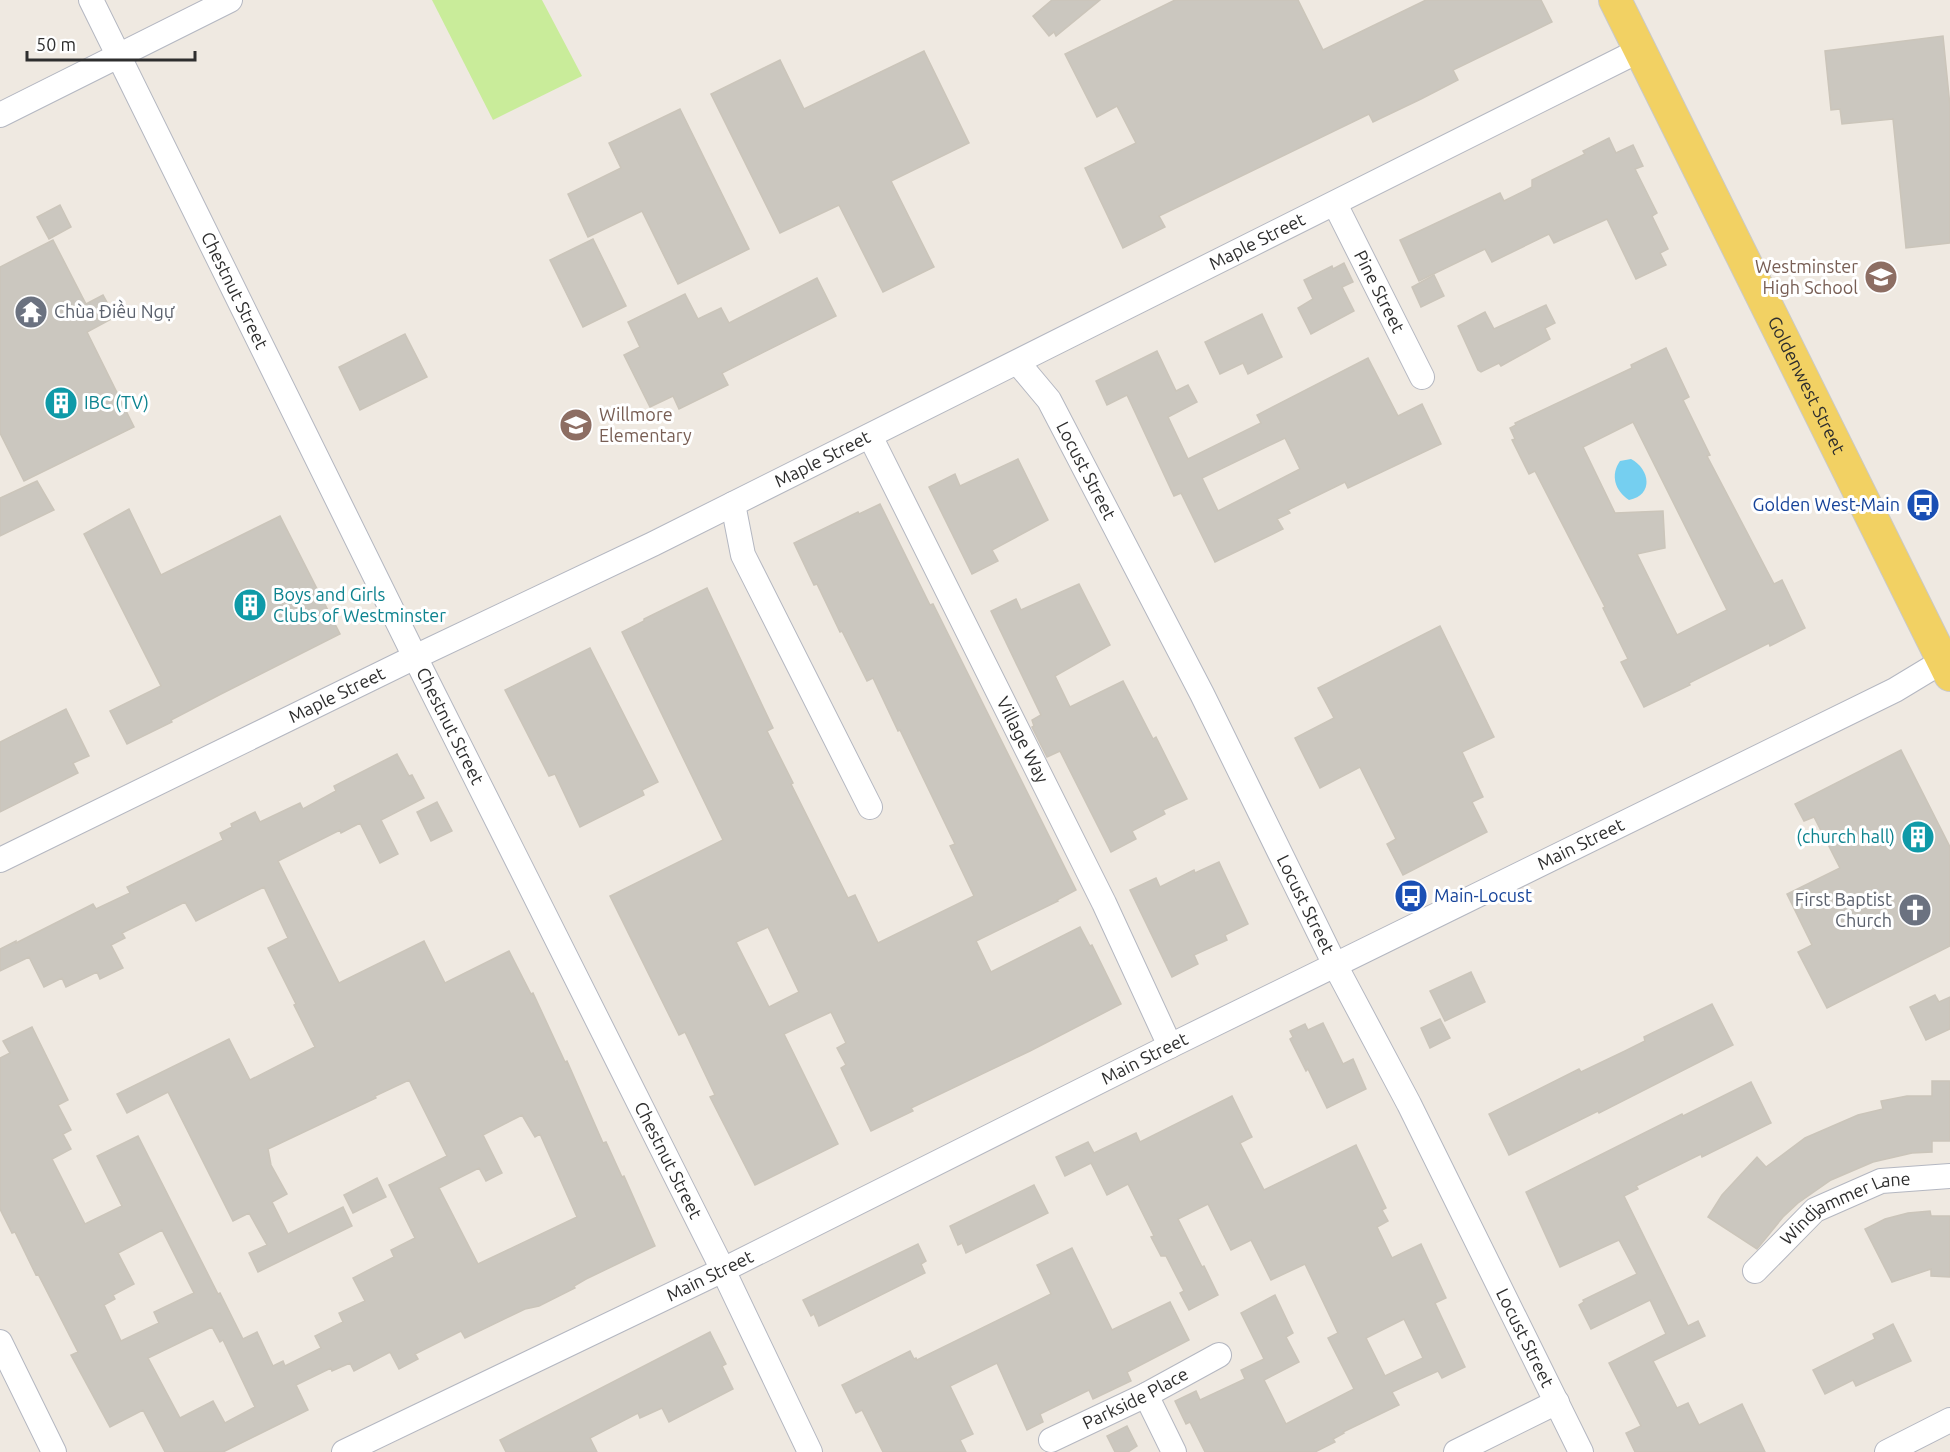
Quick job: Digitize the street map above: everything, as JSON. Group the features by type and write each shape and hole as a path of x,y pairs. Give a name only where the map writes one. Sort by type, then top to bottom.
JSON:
{"main road":[{"name":"Goldenwest Street","path":"1615,0 1946,668"}],"street":[{"name":"Chestnut Street","path":"91,0 415,657 723,1270 810,1452"},
{"path":"0,115 230,0"},
{"name":"Maple Street","path":"0,860 733,504 1640,50"},
{"name":"Pine Street","path":"1335,204 1422,377"},
{"name":"Locust Street","path":"1018,363 1049,400 1202,694 1581,1452"},
{"name":"Village Way","path":"870,436 1104,903 1170,1046"},
{"path":"733,504 743,555 870,807"},
{"name":"Main Street","path":"344,1452 723,1270 1335,964 1895,690 1946,668"},
{"name":"Windjammer Lane","path":"1755,1271 1815,1210 1881,1181 1950,1176"},
{"path":"0,1342 54,1452"},
{"name":"Parkside Place","path":"1051,1440 1146,1395 1219,1355"},
{"path":"1146,1395 1174,1452"},
{"path":"1456,1452 1557,1402"},
{"path":"1887,1452 1950,1420"}],"green space":[{"path":"432,0 542,0 582,76 493,120"}],"water":[{"path":"1631,459 1642,469 1646,487 1643,493 1629,500 1617,487 1615,472 1620,461"}],"building":[{"path":"1052,0 1100,0 1056,36 1054,32 1049,36 1033,16"},
{"path":"1175,0 1298,0 1323,50 1426,0 1541,0 1552,22 1453,70 1458,80 1421,99 1373,122 1369,114 1159,216 1165,227 1123,248 1085,168 1136,143 1117,106 1097,117 1065,54"},
{"path":"1943,36 1950,106 1950,243 1906,248 1893,119 1842,124 1840,109 1831,110 1825,51"},
{"path":"924,51 969,143 891,181 934,267 883,292 839,205 780,233 711,94 780,60 804,109"},
{"path":"680,109 749,249 678,284 642,211 588,237 568,194 621,168 609,143"},
{"path":"1609,138 1616,153 1633,145 1643,166 1635,169 1657,213 1652,216 1668,249 1660,253 1666,265 1636,279 1607,219 1554,243 1549,234 1492,262 1485,249 1419,281 1400,240 1500,193 1504,201 1532,187 1532,180 1585,154 1583,151"},
{"path":"60,205 71,227 49,239 37,217"},
{"path":"593,239 626,306 583,327 550,260"},
{"path":"53,240 86,304 103,295 115,317 87,332 134,427 24,481 0,433 0,267"},
{"path":"1344,263 1353,282 1342,287 1354,311 1311,334 1298,308 1313,299 1304,280 1332,266 1333,269"},
{"path":"1434,275 1444,296 1421,307 1412,287"},
{"path":"817,278 836,316 722,373 728,385 679,409 673,396 650,407 624,355 640,347 628,322 685,294 698,319 721,308 729,323"},
{"path":"1546,305 1555,323 1545,328 1550,339 1501,366 1499,363 1481,372 1478,370 1458,326 1485,312 1494,329"},
{"path":"1262,314 1282,357 1248,374 1243,363 1220,374 1205,342"},
{"path":"405,334 427,377 360,410 339,367"},
{"path":"1666,348 1689,397 1683,400 1710,455 1707,456 1774,584 1782,580 1805,628 1770,646 1769,643 1644,707 1621,662 1628,659 1603,608 1605,607 1535,471 1529,474 1512,440 1515,439 1510,428 1516,425 1515,423 1632,368 1631,365","holes":["1633,422 1727,610 1677,635 1637,554 1665,548 1663,511 1615,513 1583,447"]},
{"path":"1157,351 1176,391 1188,385 1197,402 1168,417 1188,459 1261,423 1257,415 1368,358 1398,416 1422,404 1441,444 1348,488 1345,482 1288,510 1290,513 1277,519 1283,529 1215,562 1181,493 1174,496 1127,395 1107,405 1096,381","holes":["1285,438 1300,469 1218,511 1202,478"]},
{"path":"1018,459 1048,520 992,550 998,561 972,574 929,487 955,474 960,486"},
{"path":"37,481 54,510 0,536 0,498"},
{"path":"880,504 930,605 933,604 1076,890 976,941 991,972 1080,927 1090,946 1092,945 1121,1004 911,1108 913,1111 871,1131 841,1068 846,1065 837,1048 846,1043 831,1012 784,1034 838,1144 755,1185 710,1097 715,1095 685,1032 679,1035 610,896 723,840 622,632 707,588 773,728 767,731 793,783 791,784 848,898 855,895 878,943 974,896 950,846 955,844 900,730 898,731 873,678 867,681 817,584 814,585 794,543 858,512 859,514","holes":["768,927 799,992 769,1007 736,942"]},
{"path":"129,509 161,575 280,516 340,634 127,744 110,711 161,686 84,534"},
{"path":"1079,584 1110,645 1055,676 1070,707 1123,681 1153,739 1156,737 1187,799 1163,810 1165,814 1132,831 1136,839 1111,852 1060,751 1047,757 1032,727 1034,726 1032,720 1041,715 991,611 1016,599 1021,610"},
{"path":"1440,626 1494,737 1462,752 1483,797 1472,802 1487,832 1403,875 1387,844 1396,839 1360,767 1320,788 1295,738 1334,718 1318,688"},
{"path":"590,648 658,782 642,790 644,795 580,827 555,774 549,776 505,690"},
{"path":"66,709 89,756 73,763 78,773 0,812 0,742"},
{"path":"1901,750 1950,847 1950,946 1827,1008 1798,952 1812,945 1787,894 1840,868 1814,817 1804,821 1795,804"},
{"path":"397,754 409,776 412,775 424,798 381,820 398,854 380,863 360,823 341,833 340,830 278,861 339,983 424,941 445,983 509,951 531,994 533,993 565,1062 567,1061 603,1143 606,1142 622,1177 624,1176 655,1246 586,1279 574,1286 575,1288 539,1306 525,1309 465,1338 461,1331 415,1354 418,1359 399,1369 390,1352 354,1371 350,1363 332,1371 331,1368 296,1385 308,1410 223,1452 165,1452 143,1410 110,1427 71,1355 78,1352 38,1274 36,1275 15,1232 12,1233 0,1209 0,1058 10,1053 3,1041 32,1027 68,1100 58,1105 71,1130 63,1134 71,1149 52,1159 85,1224 122,1206 97,1156 138,1136 243,1339 257,1332 273,1366 283,1361 285,1366 321,1348 315,1336 343,1322 339,1313 365,1301 353,1278 394,1257 391,1250 415,1238 389,1185 447,1156 409,1080 268,1149 271,1165 287,1194 272,1202 288,1234 343,1207 352,1226 258,1272 249,1253 267,1245 249,1213 233,1221 168,1092 127,1113 117,1094 229,1039 250,1080 315,1047 268,948 288,938 264,887 196,921 185,902 122,933 125,938 111,945 123,968 100,979 97,972 66,987 62,978 44,987 29,957 0,971 0,949 93,904 96,909 130,893 127,887 223,840 220,833 232,827 231,824 255,812 260,822 300,803 303,809 336,791 334,786","holes":["522,1115 535,1137 540,1134 577,1217 478,1264 439,1188 479,1168 486,1181 502,1173 483,1135","162,1230 194,1293 154,1312 159,1323 121,1341 104,1305 115,1299 113,1295 134,1284 118,1253","212,1327 220,1342 223,1340 255,1407 225,1423 213,1401 180,1418 148,1358"]},
{"path":"437,802 452,831 431,841 417,812"},
{"path":"1219,862 1248,924 1225,935 1227,940 1194,955 1198,964 1172,977 1130,890 1156,878 1160,887 1194,870 1195,873"},
{"path":"1471,972 1485,1002 1445,1021 1430,991"},
{"path":"1935,995 1939,1002 1950,997 1950,1029 1926,1040 1910,1007"},
{"path":"1712,1004 1733,1045 1599,1113 1598,1111 1509,1155 1489,1114 1579,1069 1581,1072 1625,1051 1645,1041 1644,1037"},
{"path":"1440,1019 1450,1038 1430,1048 1421,1028"},
{"path":"1323,1023 1343,1064 1353,1059 1366,1089 1327,1108 1290,1039 1293,1037 1290,1031 1305,1024 1308,1030"},
{"path":"1932,1081 1950,1081 1950,1141 1932,1141 1932,1152 1912,1153 1873,1162 1831,1180 1798,1203 1783,1217 1757,1249 1708,1217 1722,1195 1757,1157 1766,1167 1805,1138 1858,1115 1883,1109 1881,1101 1907,1096 1932,1096"},
{"path":"1751,1082 1771,1123 1636,1186 1638,1189 1624,1196 1688,1326 1698,1321 1705,1336 1653,1361 1677,1408 1688,1403 1699,1425 1742,1404 1765,1452 1635,1452 1626,1433 1641,1426 1609,1363 1666,1334 1650,1300 1591,1329 1579,1305 1584,1302 1583,1300 1637,1274 1619,1240 1560,1267 1526,1192"},
{"path":"1232,1096 1252,1137 1240,1143 1264,1190 1356,1145 1386,1208 1382,1210 1388,1221 1377,1227 1392,1258 1421,1244 1446,1298 1435,1303 1465,1367 1442,1378 1438,1371 1392,1392 1399,1405 1343,1432 1333,1439 1335,1442 1315,1452 1205,1452 1190,1422 1186,1424 1175,1401 1196,1391 1200,1400 1245,1379 1241,1370 1264,1359 1241,1313 1275,1295 1293,1333 1286,1337 1299,1362 1264,1380 1286,1424 1354,1389 1328,1338 1338,1333 1305,1264 1271,1280 1251,1240 1231,1250 1208,1204 1178,1219 1218,1295 1189,1310 1180,1293 1184,1291 1166,1256 1161,1256 1151,1237 1154,1236 1128,1184 1107,1195 1091,1163 1065,1176 1056,1157 1088,1142 1094,1153 1136,1133 1140,1142","holes":["1404,1319 1423,1358 1385,1376 1366,1338"]},
{"path":"377,1178 386,1197 353,1213 344,1195"},
{"path":"1034,1185 1048,1213 966,1253 962,1243 958,1245 950,1226"},
{"path":"1930,1211 1931,1216 1950,1216 1950,1277 1931,1276 1931,1269 1892,1282 1865,1229 1885,1219 1908,1213"},
{"path":"918,1244 926,1261 921,1264 925,1273 819,1326 814,1314 811,1316 803,1300"},
{"path":"1072,1248 1112,1330 1170,1302 1189,1340 1127,1372 1131,1381 1093,1399 1089,1390 1040,1414 1043,1422 1027,1430 997,1363 950,1386 973,1434 960,1440 966,1452 883,1452 862,1410 856,1413 842,1385 910,1351 917,1360 1051,1294 1037,1265"},
{"path":"1893,1324 1911,1361 1856,1386 1853,1380 1825,1394 1813,1370 1875,1339 1873,1334"},
{"path":"710,1332 726,1364 722,1366 733,1389 669,1422 662,1408 640,1418 638,1413 590,1438 597,1452 506,1452 500,1440"},
{"path":"1127,1426 1137,1446 1128,1452 1115,1452 1107,1436"}],"place":[{"name":"Westminster High School","path":"1881,277"},
{"name":"Chùa Điều Ngự","path":"31,312"},
{"name":"IBC (TV)","path":"61,403"},
{"name":"Willmore Elementary","path":"576,425"},
{"name":"Golden West-Main","path":"1923,505"},
{"name":"Boys and Girls Clubs of Westminster","path":"250,605"},
{"name":"(church hall)","path":"1918,837"},
{"name":"Main-Locust","path":"1411,896"},
{"name":"First Baptist Church","path":"1915,910"}]}
